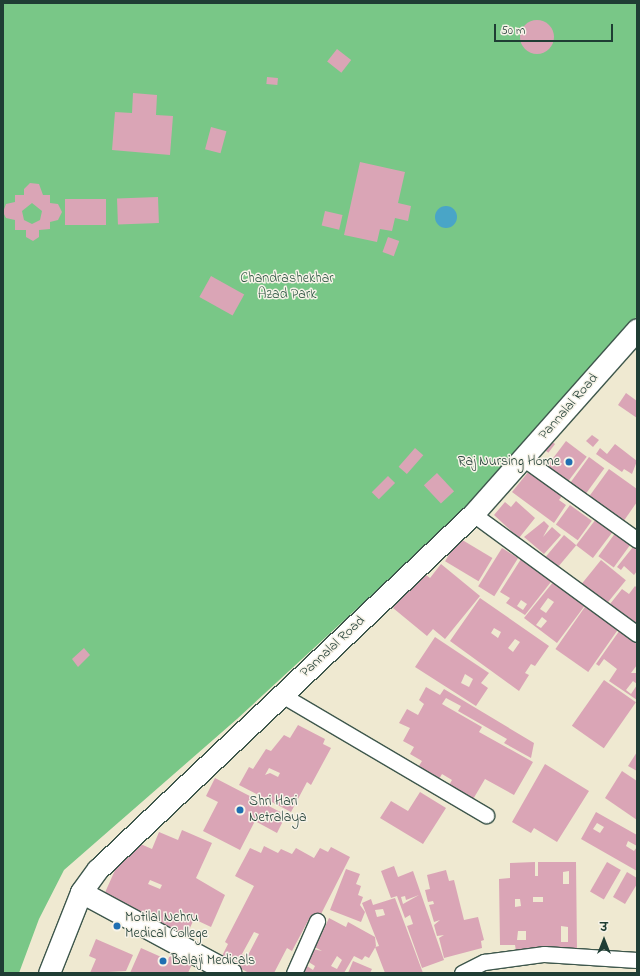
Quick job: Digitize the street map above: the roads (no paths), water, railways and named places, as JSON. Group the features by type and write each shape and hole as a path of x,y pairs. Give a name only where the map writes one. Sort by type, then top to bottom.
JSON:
{"street":[{"name":"Pannalal Road","path":"49,973 81,892 98,869 473,514 524,459 637,329"},
{"path":"524,459 637,540"},
{"path":"473,514 637,634"},
{"path":"282,695 486,815"},
{"path":"81,892 231,973"},
{"path":"294,973 317,921"},
{"path":"462,973 484,962 544,954 635,956"}],"water":[{"path":"446,206 454,209 457,217 454,225 446,228 438,225 435,217 438,209"}],"place":[{"name":"Raj Nursing Home","path":"569,462"},
{"name":"Shri Hari Netralaya","path":"240,810"},
{"name":"Motilal Nehru Medical College","path":"117,926"},
{"name":"Balaji Medicals","path":"163,961"}],"park label":[{"name":"Chandrashekhar Azad Park","path":"287,288"}]}
